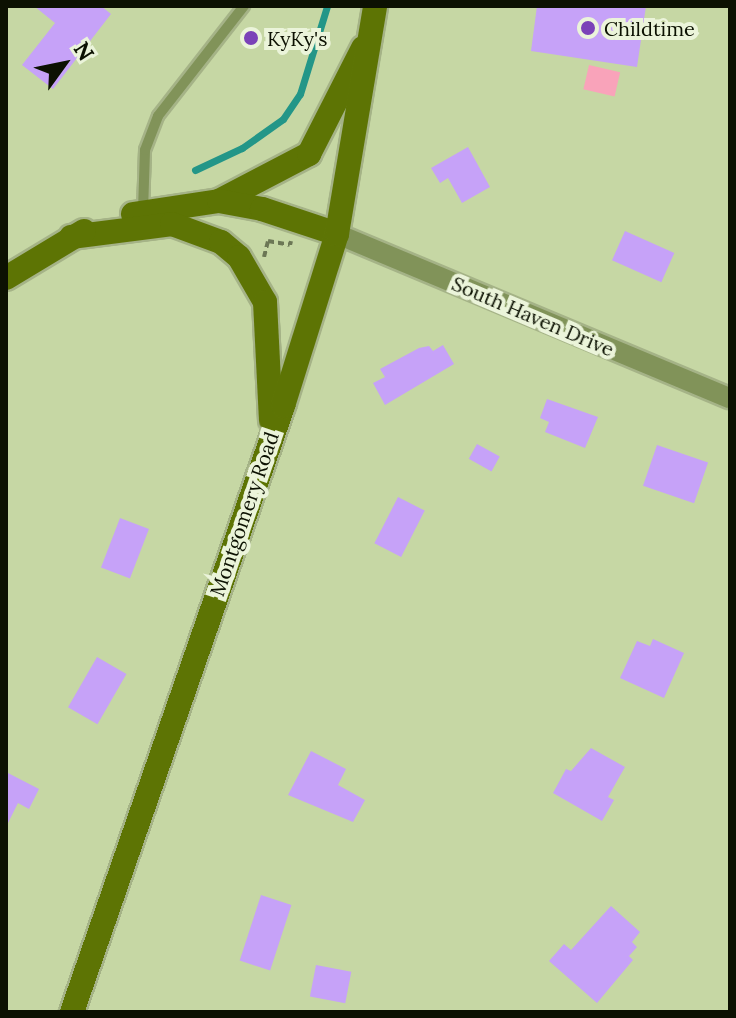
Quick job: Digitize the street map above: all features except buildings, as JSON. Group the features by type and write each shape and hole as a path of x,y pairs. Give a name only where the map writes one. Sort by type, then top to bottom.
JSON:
{"main road":[{"path":"219,201 309,154 374,18"},
{"name":"Montgomery Road","path":"72,1012 337,234 374,18"},
{"path":"6,278 71,237 143,211 219,201 262,209 337,234"},
{"path":"71,237 172,224 221,242 239,257 265,302 271,434"}],"street":[{"name":"South Haven Drive","path":"337,234 730,398"}],"lane":[{"path":"143,211 145,150 158,116 244,6"}],"path":[{"path":"263,263 268,241 290,245 292,238"}],"shaded area":[{"path":"589,65 620,72 615,97 583,89"}],"waterway":[{"path":"195,170 242,148 283,119 300,94 327,6"}],"place":[{"name":"Childtime","path":"588,28"},
{"name":"KyKy's","path":"251,38"}]}
